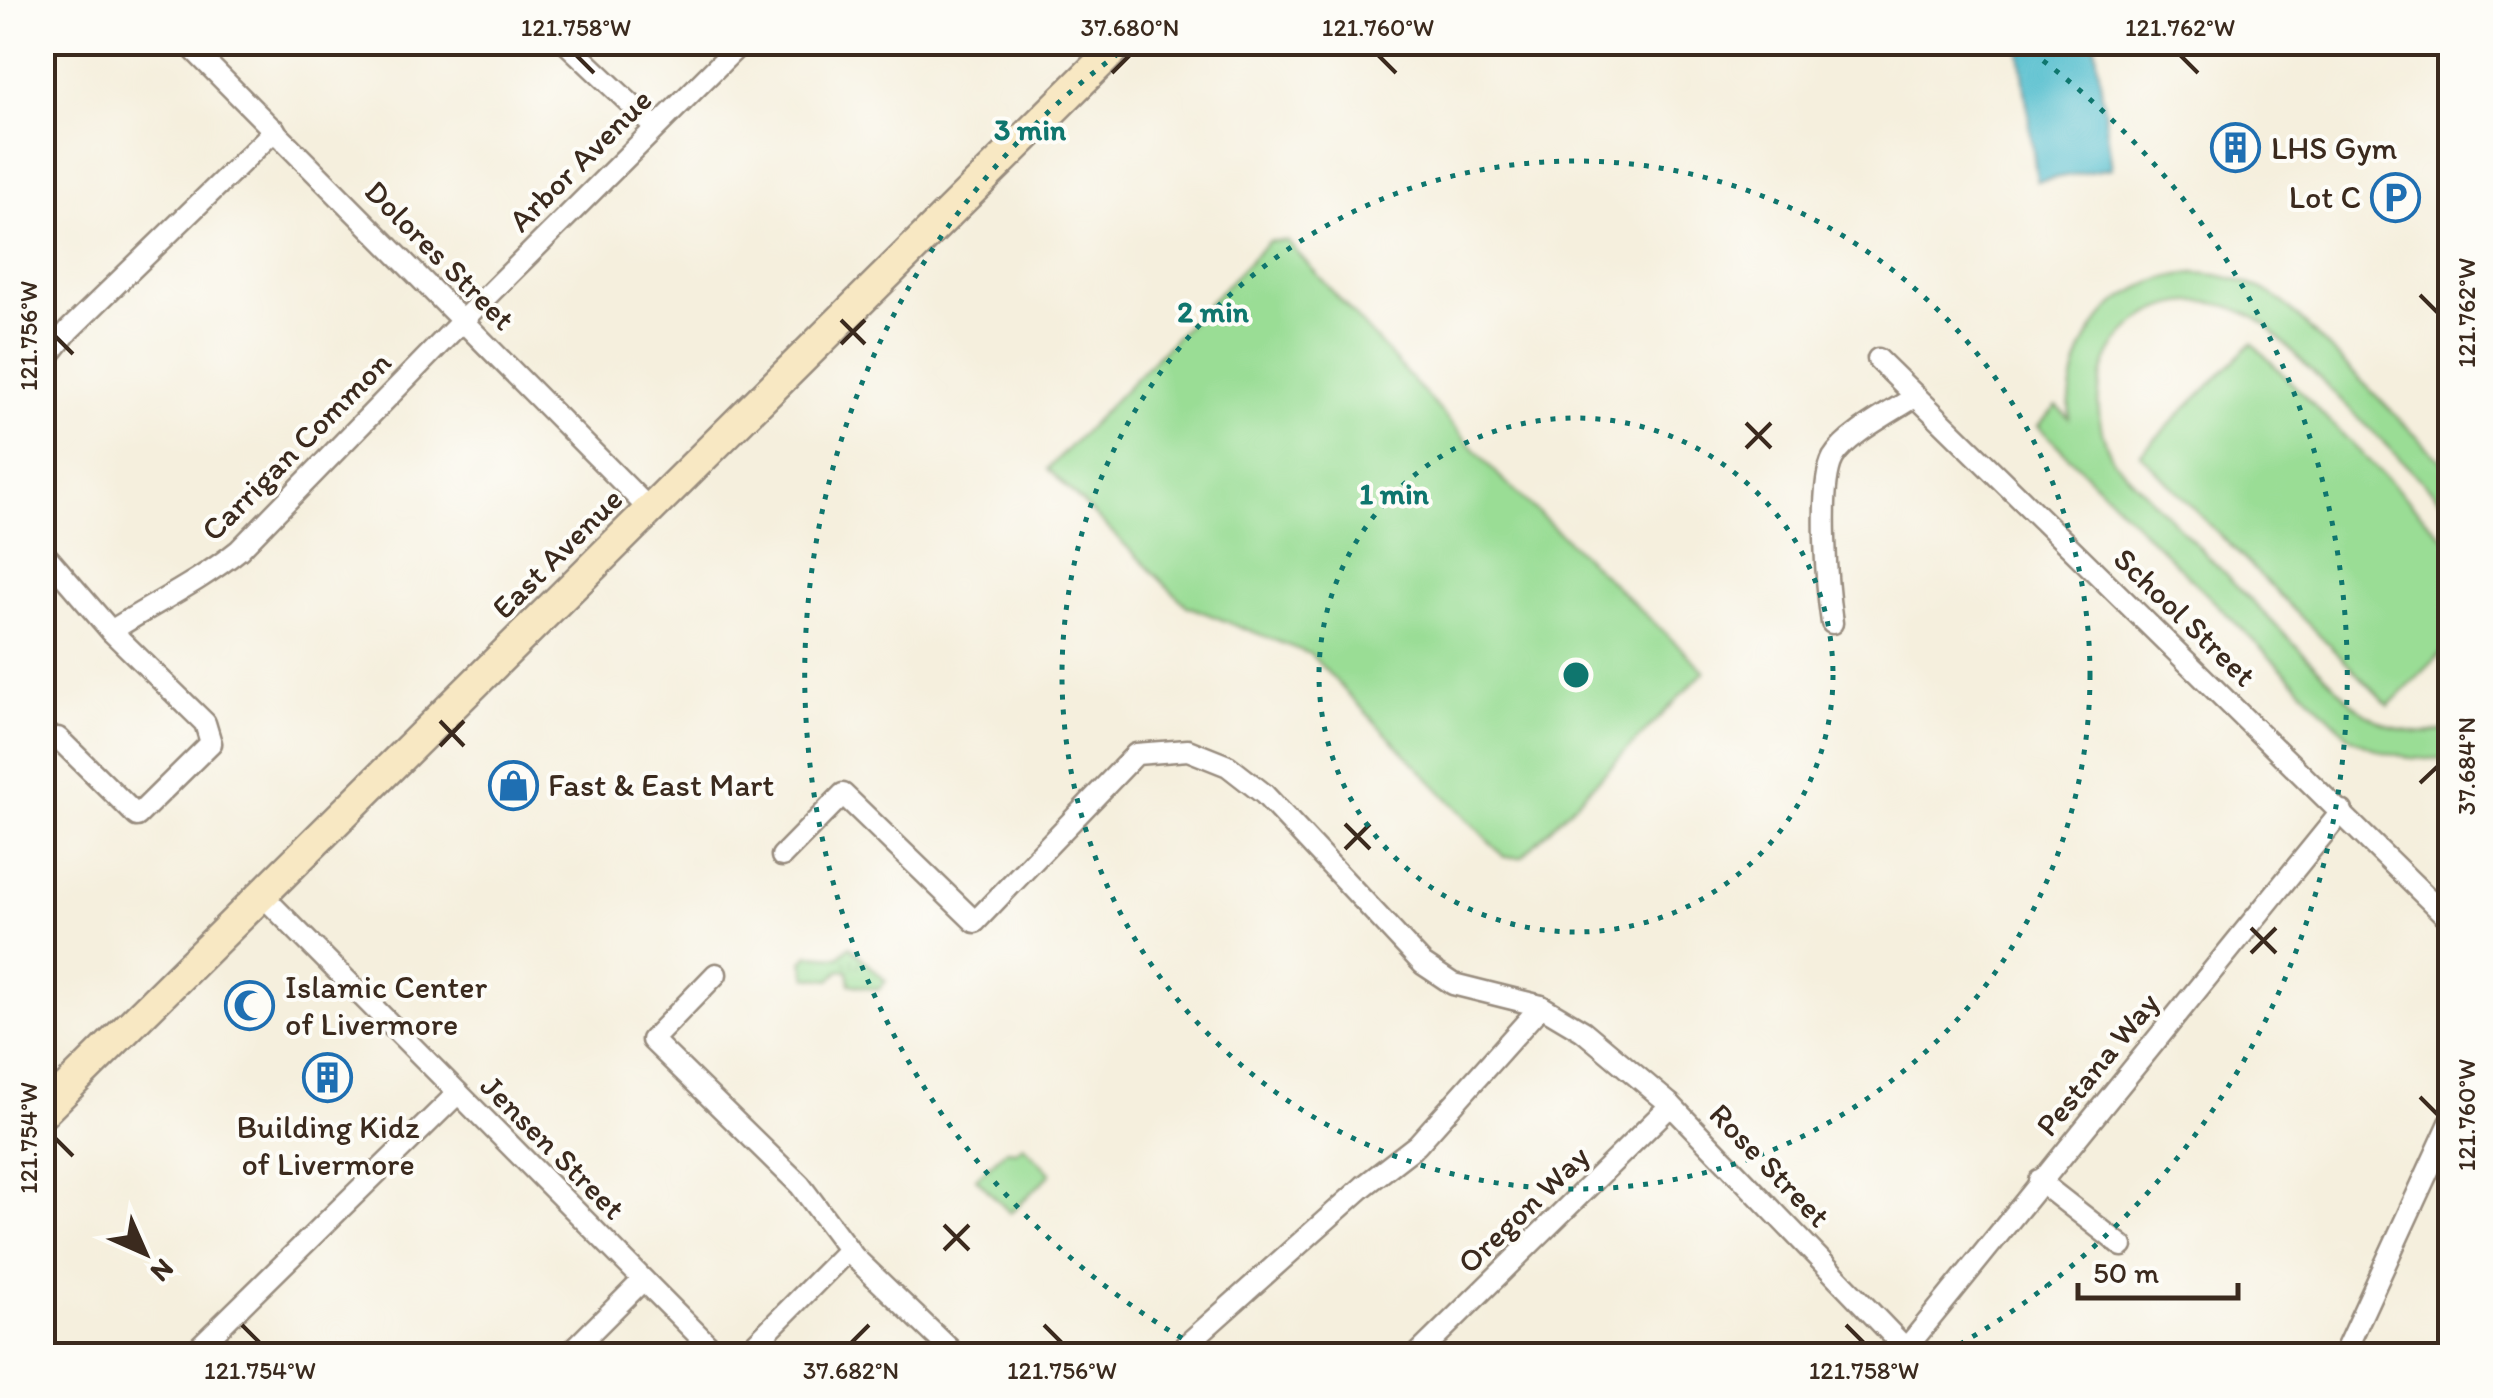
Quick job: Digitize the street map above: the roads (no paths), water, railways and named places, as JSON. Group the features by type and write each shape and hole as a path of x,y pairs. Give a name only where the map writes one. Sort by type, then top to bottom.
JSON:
{"main road":[{"name":"East Avenue","path":"42,1113 1122,42"}],"street":[{"name":"Dolores Street","path":"186,42 650,510"},
{"path":"565,42 655,127"},
{"name":"Arbor Avenue","path":"462,321 742,42"},
{"path":"42,364 68,330 275,130"},
{"name":"Carrigan Common","path":"111,631 208,574 238,550 462,321"},
{"name":"School Street","path":"1878,359 2450,920"},
{"path":"1832,623 1826,588 1826,490 1833,458 1853,438 1916,396"},
{"path":"42,551 111,631 204,723 211,743 137,816 58,738"},
{"name":"Rose Street","path":"782,856 842,794 975,922 1136,754 1188,750 1228,766 1264,794 1423,964 1453,984 1541,1006 1582,1031 1671,1106 1903,1352"},
{"name":"Pestana Way","path":"1903,1352 2342,812"},
{"name":"Jensen Street","path":"262,895 719,1356"},
{"path":"716,974 652,1040 800,1185 848,1250 957,1356"},
{"path":"1174,1356 1349,1199 1418,1145 1541,1006"},
{"path":"190,1356 458,1093"},
{"name":"Oregon Way","path":"1416,1356 1671,1106"},
{"path":"2343,1356 2450,1123"},
{"path":"2039,1181 2122,1246"},
{"path":"743,1356 848,1250"},
{"path":"567,1356 643,1280"}],"water":[{"path":"2095,43 2112,168 2037,181 2019,44"}],"place":[{"name":"LHS Gym","path":"2236,148"},
{"name":"Lot C","path":"2396,197"},
{"name":"Fast & East Mart","path":"513,785"},
{"name":"Islamic Center of Livermore","path":"250,1005"},
{"name":"Building Kidz of Livermore","path":"328,1077"}]}
